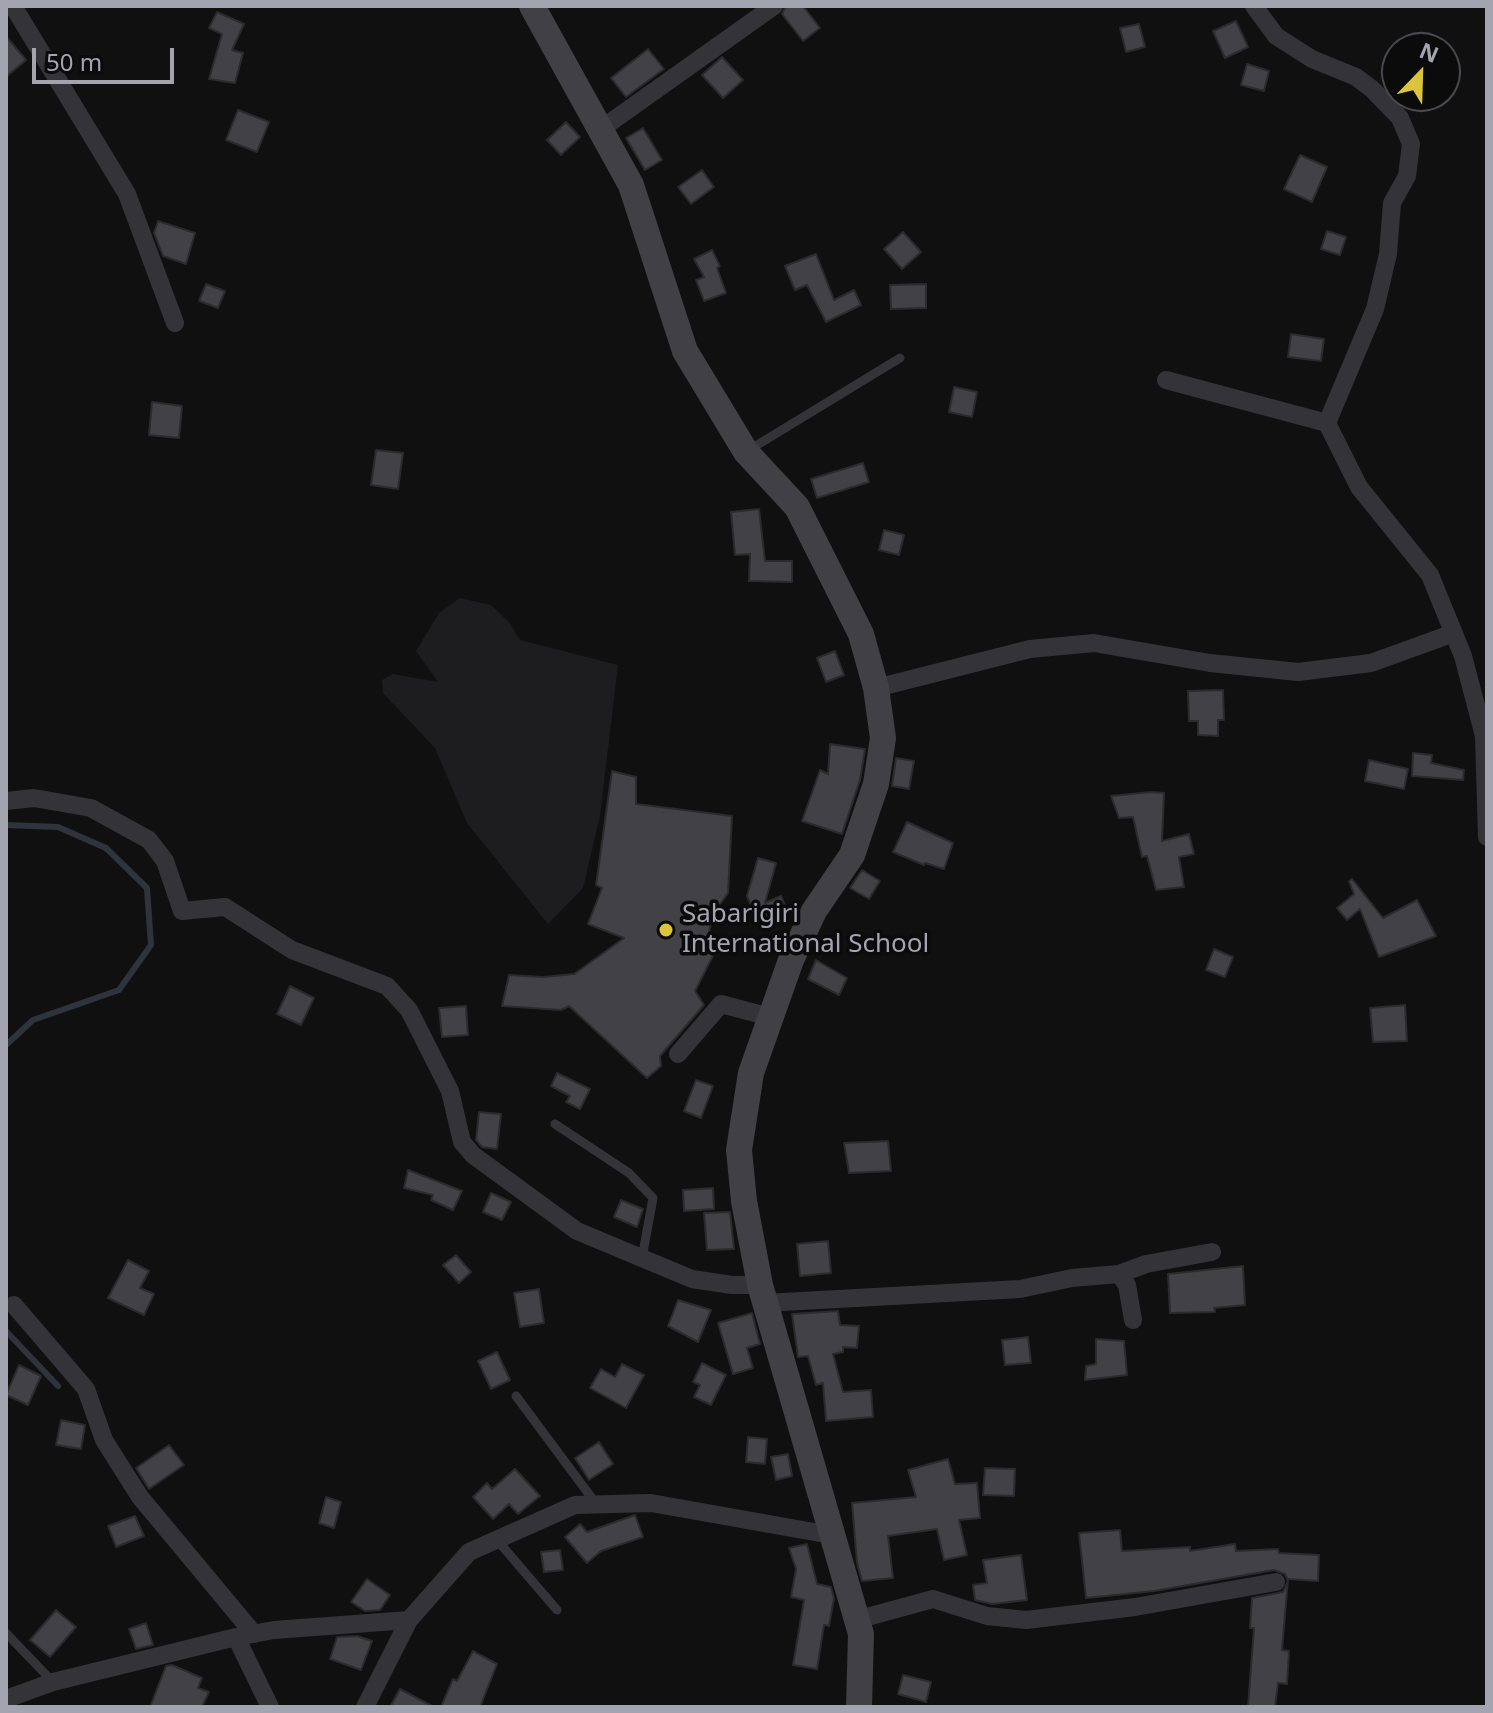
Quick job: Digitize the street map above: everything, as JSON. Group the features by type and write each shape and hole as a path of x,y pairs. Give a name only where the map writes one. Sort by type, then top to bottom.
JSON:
{"main road":[{"path":"532,6 631,185 685,351 746,452 797,507 861,634 876,688 883,738 871,798 852,855 814,911 770,1017 751,1073 739,1150 744,1201 763,1294 861,1634 859,1707"}],"street":[{"path":"13,6 127,194 175,323"},
{"path":"601,129 774,6"},
{"path":"1254,6 1276,36 1312,59 1356,77 1372,89 1400,118 1411,144 1407,176 1392,203 1388,254 1375,309 1327,423"},
{"path":"1166,380 1327,423 1359,487 1430,575 1454,633 1484,736 1487,837"},
{"path":"876,688 1030,649 1094,643 1210,663 1298,672 1371,663 1454,633"},
{"path":"6,801 34,798 91,808 149,840 165,861 182,911 225,907 292,950 387,986 409,1010 450,1091 462,1142 473,1155 577,1231 692,1279 763,1294 1009,1290 1119,1274 1146,1264 1212,1252"},
{"path":"678,1054 721,1004 770,1017"},
{"path":"1119,1274 1127,1285 1133,1320"},
{"path":"14,1305 86,1389 104,1440 140,1497 245,1635 270,1707"},
{"path":"365,1707 409,1620 469,1552 575,1505 651,1503 831,1535"},
{"path":"856,1620 933,1599 987,1616 1026,1620 1135,1607 1276,1582"},
{"path":"6,1699 53,1682 245,1635 409,1620"}],"lane":[{"path":"746,452 900,358"},
{"path":"555,1124 629,1173 653,1198 642,1258"},
{"path":"516,1396 597,1505"},
{"path":"497,1540 557,1610"},
{"path":"6,1633 53,1682"}],"shaded area":[{"path":"460,598 491,605 509,622 520,640 618,665 600,816 583,888 548,924 467,823 435,748 383,693 382,680 393,674 438,682 416,651 439,613"}],"building":[{"path":"786,6 803,6 820,28 803,41 782,14"},
{"path":"217,12 244,24 232,50 243,53 235,83 209,79 222,34 209,28"},
{"path":"1236,21 1248,47 1225,58 1213,31"},
{"path":"1139,24 1145,47 1126,52 1120,28"},
{"path":"6,36 26,60 6,77"},
{"path":"648,49 664,69 626,97 611,78"},
{"path":"722,57 743,80 723,98 702,75"},
{"path":"1247,64 1269,71 1264,91 1241,85"},
{"path":"238,110 269,122 257,152 226,140"},
{"path":"566,122 580,137 561,155 547,140"},
{"path":"643,128 662,160 645,170 626,138"},
{"path":"1300,155 1327,167 1312,202 1284,189"},
{"path":"702,170 714,187 691,204 678,187"},
{"path":"158,221 195,233 186,264 163,256 154,233"},
{"path":"1327,231 1346,237 1340,255 1321,249"},
{"path":"903,232 921,252 902,269 884,249"},
{"path":"712,250 720,266 717,268 726,293 704,301 696,280 704,277 694,259"},
{"path":"816,254 834,300 854,290 861,305 826,322 807,285 795,290 785,266"},
{"path":"206,284 225,291 218,308 199,301"},
{"path":"926,284 926,308 891,309 890,285"},
{"path":"1291,334 1324,339 1321,361 1288,357"},
{"path":"954,387 977,392 972,417 949,412"},
{"path":"152,402 182,406 179,438 149,435"},
{"path":"376,450 403,453 398,489 371,485"},
{"path":"863,463 869,482 817,498 811,479"},
{"path":"759,509 765,561 792,561 792,582 749,581 750,554 735,555 731,512"},
{"path":"884,530 904,535 899,555 879,550"},
{"path":"835,651 844,675 826,682 817,658"},
{"path":"1223,690 1224,720 1218,720 1218,736 1198,735 1198,721 1189,721 1188,691"},
{"path":"830,744 865,749 860,780 842,834 802,821 820,770 828,774"},
{"path":"1413,753 1432,755 1431,763 1464,770 1463,780 1412,776"},
{"path":"896,758 914,761 909,789 892,786"},
{"path":"1369,760 1408,769 1404,789 1365,781"},
{"name":"Sabarigiri International School","path":"612,771 636,777 636,804 732,816 728,893 713,914 708,937 719,944 695,991 704,1005 660,1056 661,1066 647,1078 569,1006 561,1010 502,1006 509,975 543,977 574,974 624,938 588,924 602,888 596,885"},
{"path":"1164,793 1162,841 1189,834 1194,854 1179,857 1184,887 1156,890 1147,856 1142,857 1133,817 1119,818 1111,796"},
{"path":"907,822 953,843 944,869 924,865 893,852"},
{"path":"758,858 776,863 765,903 781,896 787,910 761,920 759,925 747,896"},
{"path":"862,870 880,881 869,899 850,888"},
{"path":"1352,879 1383,918 1417,900 1436,936 1379,957 1360,909 1347,920 1337,908 1354,894 1349,881"},
{"path":"1214,949 1233,957 1225,977 1206,970"},
{"path":"816,960 847,978 839,995 808,979"},
{"path":"290,986 314,998 301,1025 277,1014"},
{"path":"1405,1005 1407,1041 1373,1042 1370,1008"},
{"path":"466,1006 468,1035 442,1037 439,1008"},
{"path":"557,1073 590,1089 580,1109 566,1102 570,1096 551,1086"},
{"path":"696,1080 713,1086 701,1118 684,1111"},
{"path":"479,1112 501,1114 497,1149 482,1147 476,1140"},
{"path":"888,1141 891,1171 849,1173 844,1143"},
{"path":"408,1170 462,1191 453,1210 431,1200 433,1195 404,1188"},
{"path":"713,1188 714,1209 684,1211 683,1190"},
{"path":"491,1193 511,1202 502,1220 483,1212"},
{"path":"621,1200 643,1209 637,1227 614,1217"},
{"path":"730,1212 734,1249 707,1250 704,1213"},
{"path":"828,1241 831,1273 800,1276 797,1244"},
{"path":"456,1255 471,1272 459,1283 443,1265"},
{"path":"128,1260 149,1271 140,1288 154,1294 144,1315 108,1298"},
{"path":"1243,1266 1245,1305 1214,1308 1215,1312 1170,1313 1168,1274"},
{"path":"539,1289 544,1323 520,1327 514,1293"},
{"path":"678,1300 711,1310 698,1342 668,1326"},
{"path":"838,1311 840,1325 859,1326 857,1348 843,1347 843,1352 833,1354 843,1392 871,1390 873,1417 826,1421 823,1383 816,1385 808,1356 798,1357 792,1314"},
{"path":"752,1313 760,1344 747,1348 753,1368 733,1374 718,1323"},
{"path":"1028,1337 1031,1363 1005,1365 1002,1340"},
{"path":"1096,1339 1124,1341 1127,1375 1085,1380 1086,1366 1096,1364"},
{"path":"497,1352 510,1380 491,1389 478,1361"},
{"path":"702,1363 726,1375 711,1405 694,1397 700,1385 693,1382"},
{"path":"622,1364 644,1375 626,1408 590,1388 601,1369 615,1377"},
{"path":"19,1365 41,1376 28,1405 6,1395"},
{"path":"61,1420 85,1425 81,1449 56,1445"},
{"path":"748,1437 767,1439 765,1464 746,1462"},
{"path":"599,1442 613,1464 589,1480 575,1458"},
{"path":"169,1445 184,1465 149,1489 136,1468"},
{"path":"788,1454 792,1476 776,1480 771,1457"},
{"path":"948,1459 955,1484 977,1483 980,1518 959,1520 967,1555 944,1560 937,1529 888,1536 893,1578 862,1581 857,1563 852,1503 916,1497 908,1470"},
{"path":"985,1468 1015,1469 1014,1496 983,1495"},
{"path":"515,1469 540,1496 518,1514 509,1504 493,1519 473,1497 487,1483 492,1489"},
{"path":"326,1497 341,1502 334,1528 319,1523"},
{"path":"635,1515 643,1537 601,1551 587,1563 565,1537 580,1524 587,1532"},
{"path":"135,1516 144,1536 116,1547 108,1526"},
{"path":"1120,1530 1122,1551 1190,1547 1190,1551 1235,1544 1236,1551 1278,1549 1279,1553 1319,1555 1318,1581 1288,1581 1285,1574 1274,1570 1154,1591 1086,1598 1079,1533"},
{"path":"807,1544 817,1584 831,1587 834,1598 829,1626 824,1625 817,1669 793,1665 804,1600 791,1597 796,1569 789,1548"},
{"path":"560,1550 563,1570 544,1572 541,1552"},
{"path":"1021,1555 1027,1600 992,1604 975,1600 973,1585 987,1583 983,1560"},
{"path":"367,1579 390,1595 380,1610 365,1611 351,1602"},
{"path":"1288,1581 1282,1650 1289,1651 1287,1684 1278,1683 1275,1707 1248,1707 1254,1628 1250,1628 1252,1598 1283,1592"},
{"path":"56,1610 76,1627 50,1657 30,1640"},
{"path":"146,1623 153,1645 136,1649 129,1629"},
{"path":"357,1636 372,1641 361,1670 330,1659 337,1637"},
{"path":"473,1651 497,1664 480,1707 441,1707 453,1679 457,1681"},
{"path":"172,1665 202,1678 198,1688 209,1692 202,1707 150,1707 166,1666"},
{"path":"903,1675 931,1682 926,1702 898,1694"},
{"path":"400,1689 434,1707 390,1707"}],"waterway":[{"path":"6,825 58,827 106,848 147,888 151,945 119,990 33,1020 6,1045"},
{"path":"6,1331 58,1386"}],"place":[{"name":"Sabarigiri International School","path":"666,930"}]}
